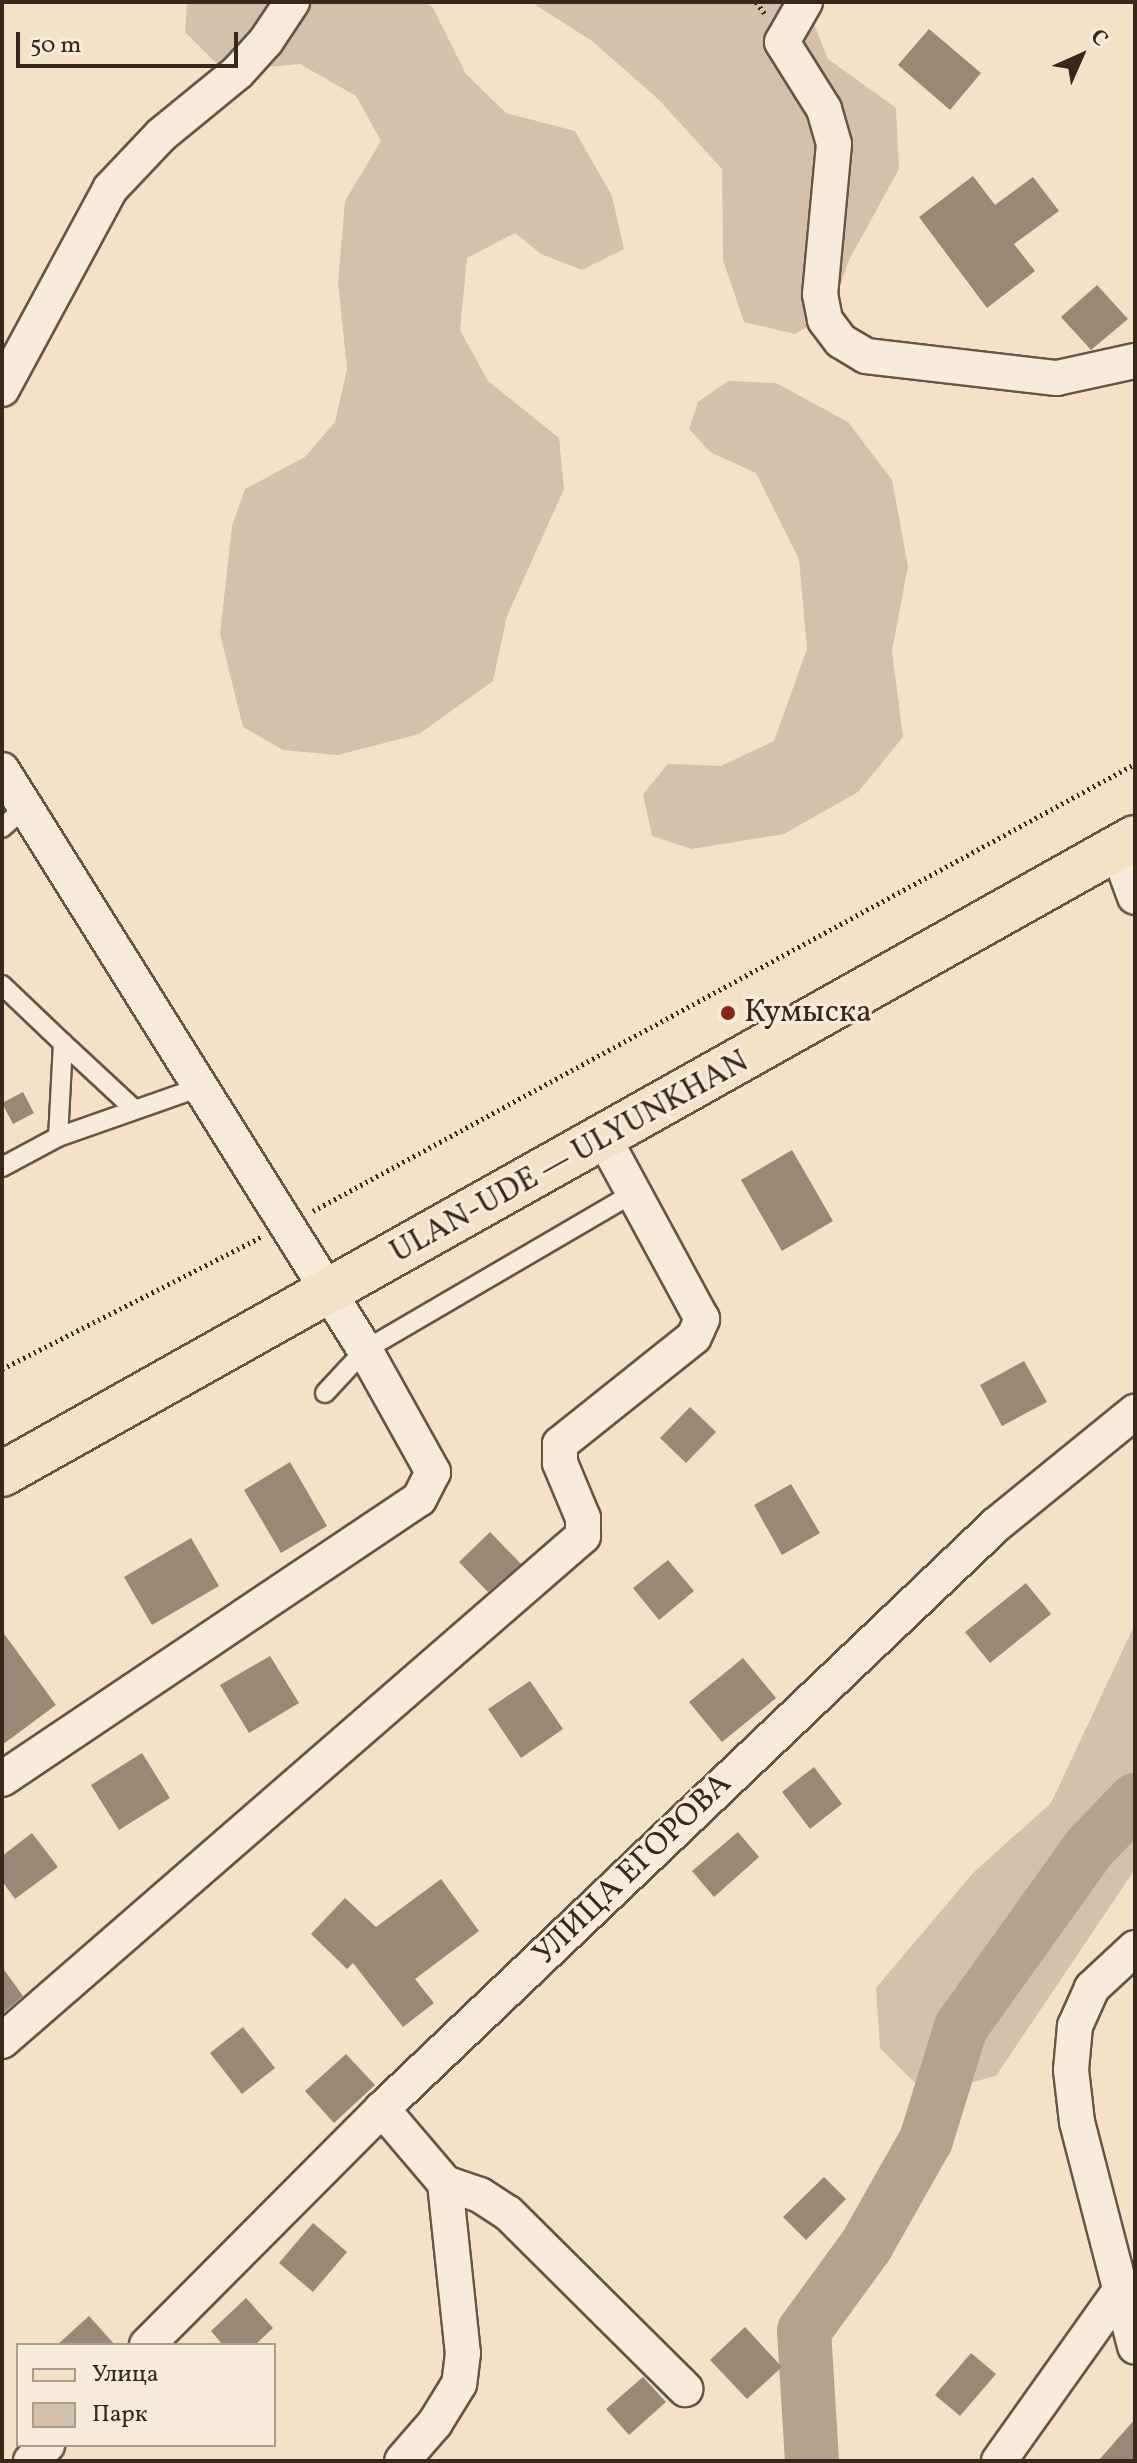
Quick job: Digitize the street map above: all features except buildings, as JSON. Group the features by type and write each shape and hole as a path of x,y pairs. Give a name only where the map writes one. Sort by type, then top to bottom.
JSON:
{"main road":[{"name":"ULAN-UDE — ULYUNKHAN","path":"2,1474 605,1140 1126,843"}],"street":[{"path":"2,389 110,189 161,135 238,72 266,41 292,2"},
{"path":"805,2 782,42 824,109 834,144 820,294 825,320 841,341 866,356 1057,378 1135,361"},
{"path":"2,770 13,818 198,1088 326,1294 365,1350 428,1457 430,1487 2,1779"},
{"path":"1126,843 1135,897"},
{"path":"2,2041 583,1536 583,1518 560,1463 560,1444 694,1337 702,1319 605,1140"},
{"name":"УЛИЦА ЕГОРОВА","path":"149,2343 382,2109 997,1524 1135,1412"},
{"path":"1135,1948 1092,1988 1075,2026 1071,2070 1077,2122 1117,2295 1135,2347"},
{"path":"382,2109 445,2183 480,2195 508,2213 685,2389"},
{"path":"402,2461 435,2423 459,2384 463,2353 445,2183"},
{"path":"999,2461 1117,2295"}],"lane":[{"path":"2,985 134,1109"},
{"path":"58,1137 63,1043"},
{"path":"2,1167 58,1137 198,1088"},
{"path":"325,1393 365,1350 635,1192"}],"path":[{"path":"2,1369 283,1226 1135,764"}],"green space":[{"path":"187,2 422,2 432,6 466,74 506,113 575,131 612,196 624,249 582,270 541,254 515,233 467,258 460,330 488,381 559,438 564,489 507,616 493,681 419,734 338,755 283,750 243,727 220,634 232,526 245,489 305,457 335,422 347,369 338,282 345,201 381,141 356,96 300,64 224,71 185,32"},
{"path":"531,2 805,2 828,59 896,108 899,169 849,260 830,313 795,334 744,322 723,260 722,169 659,100 592,41"},
{"path":"728,381 776,383 848,422 892,480 908,566 892,651 903,737 858,792 784,834 692,849 652,836 643,794 668,764 721,766 774,741 807,649 799,559 756,473 710,452 689,429 698,402"},
{"path":"1135,1624 1135,1869 996,2076 926,2094 880,2048 876,1988 973,1873 1051,1803"}],"waterway":[{"path":"812,2461 804,2331 866,2246 926,2140 961,2027 1090,1847 1135,1800"}],"place":[{"name":"Кумыска","path":"728,1013"}]}
